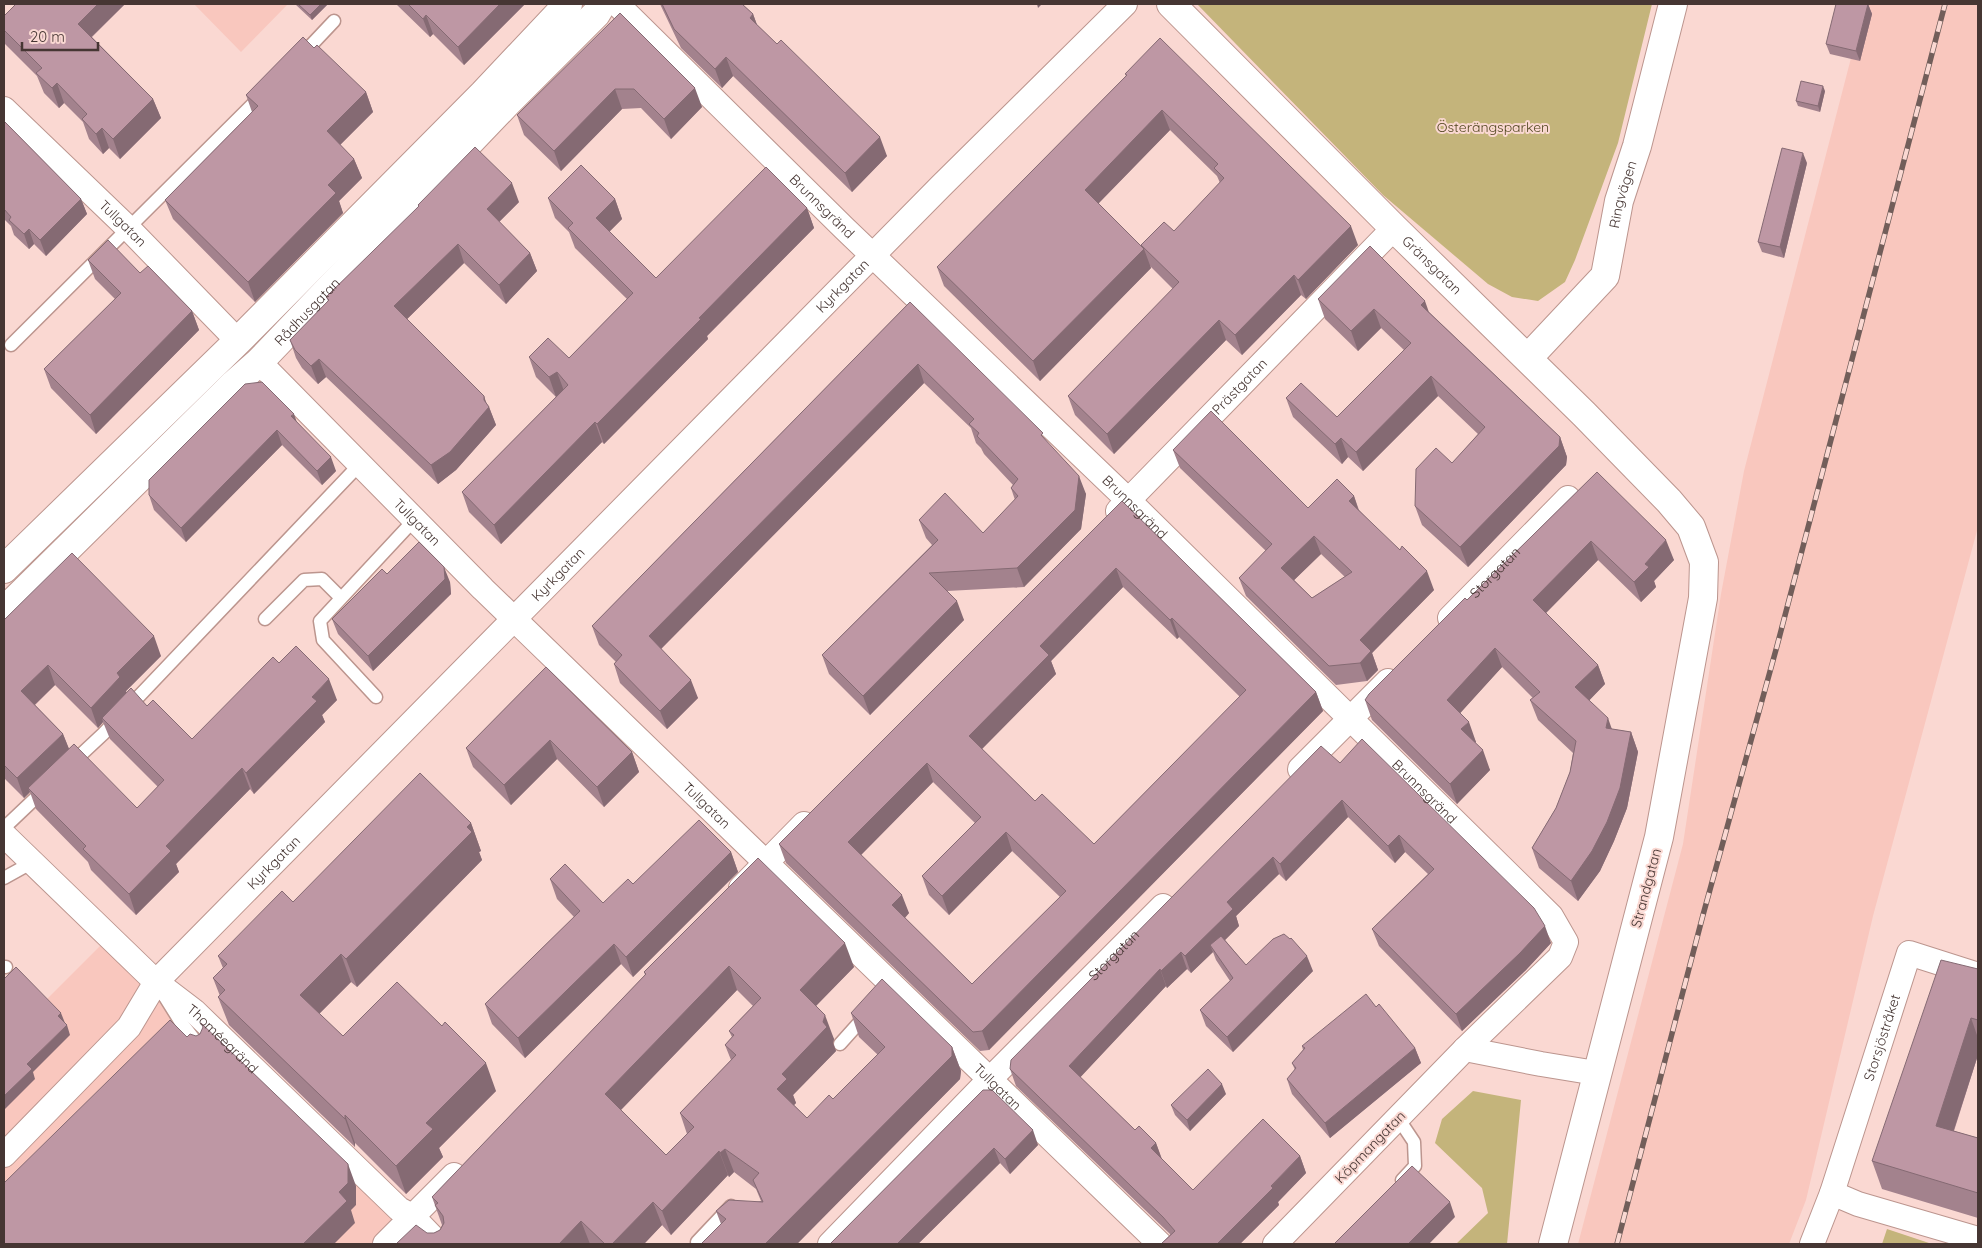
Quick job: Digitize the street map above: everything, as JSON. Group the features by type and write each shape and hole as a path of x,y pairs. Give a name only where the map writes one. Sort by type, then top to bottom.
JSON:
{"main road":[{"name":"Rådhusgatan","path":"4,569 238,341 483,94 568,4"},
{"name":"Rådhusgatan","path":"4,611 233,385 259,362 500,110 596,14 602,4"},
{"name":"Gränsgatan","path":"1171,4 1394,228 1617,447 1669,501 1691,527"},
{"name":"Ringvägen","path":"1528,358 1605,276 1619,201 1637,146 1673,4"},
{"name":"Strandgatan","path":"1553,1244 1659,837 1703,598 1704,562 1691,527"}],"street":[{"name":"Brunnsgränd","path":"617,4 844,228 1351,718 1551,916 1566,942 1560,956 1493,1021"},
{"name":"Kyrkgatan","path":"4,1156 129,1027 156,982 873,255 1126,4"},
{"name":"Tullgatan","path":"5,112 129,229 238,341"},
{"name":"Prästgatan","path":"1101,529 1394,228"},
{"name":"Tullgatan","path":"259,362 514,619 766,863 889,989 989,1080 1160,1244"},
{"name":"Storgatan","path":"1437,631 1568,498"},
{"path":"1283,786 1404,665"},
{"path":"723,905 822,807"},
{"name":"Thoméegränd","path":"4,835 156,982 194,1011 399,1209 412,1216 439,1244"},
{"name":"Storgatan","path":"830,1244 989,1080 1181,888"},
{"name":"Storsjöstråket","path":"1812,1244 1832,1193 1909,953 1978,976"},
{"name":"Köpmangatan","path":"1275,1244 1493,1021"},
{"path":"1465,1049 1596,1073"},
{"path":"385,1244 469,1160"},
{"path":"1832,1193 1858,1204 1978,1238"}],"lane":[{"path":"294,63 334,22"},
{"path":"11,345 267,90"},
{"path":"4,828 103,734 361,463"},
{"path":"376,696 323,640 320,620 415,519"},
{"path":"265,619 304,580 322,580 341,598"},
{"path":"4,878 31,863"},
{"path":"156,982 180,1020 203,1050"},
{"path":"840,1044 873,1008"},
{"path":"1395,1188 1416,1166 1414,1142 1398,1118"},
{"path":"699,1244 697,1242 736,1201"}],"shaded area":[{"path":"194,4 288,4 241,52"},
{"path":"1865,4 1978,4 1978,527 1873,916 1806,1200 1789,1244 1578,1244 1683,844 1721,594 1744,471"},
{"path":"116,930 431,1244 4,1244 4,1042"}],"green space":[{"name":"Österängsparken","path":"1197,4 1652,4 1618,143 1575,260 1565,282 1538,301 1512,297 1488,284 1383,195"},
{"path":"1473,1091 1521,1100 1507,1244 1456,1244 1488,1213 1482,1188 1435,1143 1442,1119"},
{"path":"1887,1229 1932,1244 1882,1244"}],"building":[{"path":"16,4 98,4 78,24 153,99 113,139 102,128 96,134 82,119 87,114 57,83 52,88 36,73 42,68 4,30 4,16"},
{"path":"298,4 321,4 310,15"},
{"path":"408,4 500,4 458,47 426,15 423,19"},
{"path":"662,4 742,4 753,14 750,18 777,44 781,40 880,137 845,173 726,57 715,69 674,29"},
{"path":"1836,4 1868,4 1856,51 1826,44"},
{"path":"620,13 695,88 664,119 634,89 615,89 554,151 517,115"},
{"path":"303,37 314,48 317,45 366,92 327,131 354,159 328,185 336,193 248,282 165,200 258,106 246,95"},
{"path":"1160,38 1351,226 1298,280 1294,275 1235,335 1219,320 1107,434 1068,396 1179,282 1141,245 1164,222 1174,231 1224,178 1214,168 1218,164 1162,110 1085,190 1144,249 1033,361 937,267 1127,75 1125,74"},
{"path":"1801,81 1823,86 1818,106 1796,101"},
{"path":"4,121 81,199 40,240 29,229 24,234 9,220 11,217 4,209"},
{"path":"475,147 512,183 487,209 530,253 499,285 458,244 394,306 484,396 484,400 489,407 450,452 431,465 319,359 311,366 295,350 290,340 329,300 326,297 419,206"},
{"path":"1782,148 1803,153 1780,247 1758,242"},
{"path":"581,165 615,199 596,218 656,278 766,167 807,208 699,318 701,319 597,424 595,422 494,525 462,492 568,385 557,372 549,377 529,357 548,338 569,358 633,293 568,228 573,223 548,198"},
{"path":"108,240 140,273 148,266 192,311 90,415 44,369 121,293 88,260"},
{"path":"1370,246 1425,301 1421,305 1560,437 1559,446 1460,547 1415,506 1416,469 1436,448 1452,463 1485,427 1431,376 1356,452 1341,438 1335,444 1286,398 1301,383 1337,417 1411,343 1374,309 1351,331 1318,299"},
{"path":"910,302 1043,433 1041,435 1079,476 1075,510 1017,568 929,573 957,601 863,696 822,655 938,540 919,520 945,493 983,533 1018,496 1011,488 1018,479 977,436 979,433 969,424 974,419 918,364 649,636 691,680 660,711 614,664 622,655 592,626"},
{"path":"262,382 294,414 291,416 331,457 317,471 277,430 181,528 149,495 149,480 245,384"},
{"path":"1211,411 1308,508 1337,479 1354,496 1349,501 1400,550 1402,546 1427,571 1360,640 1371,651 1360,663 1329,666 1239,578 1272,544 1173,450","holes":["1314,536 1352,572 1312,598 1281,568"]},
{"path":"1597,472 1666,540 1645,564 1649,567 1634,582 1591,541 1533,600 1598,665 1575,687 1608,718 1606,728 1631,732 1620,788 1607,822 1592,851 1571,881 1532,848 1556,808 1570,772 1576,741 1530,700 1540,692 1495,648 1447,700 1469,722 1461,729 1483,750 1450,784 1365,700 1465,598 1467,600"},
{"path":"1122,501 1316,692 982,1031 973,1032 779,844","holes":["1116,568 1170,620 1172,618 1246,690 1094,844 1042,794 1035,801 969,736 1049,655 1040,646","927,763 981,817 922,876 942,896 1006,832 1066,891 972,984 892,905 902,895 848,842"]},
{"path":"419,542 444,567 445,579 368,656 332,619 382,569 387,574"},
{"path":"72,553 154,636 117,673 120,677 91,708 48,665 21,691 63,734 17,778 4,765 4,620"},
{"path":"296,646 329,679 312,697 317,701 246,773 242,768 166,846 171,851 129,894 83,849 86,846 28,788 74,744 137,808 164,780 102,718 131,688 147,706 153,700 192,739 273,657 279,663"},
{"path":"546,667 632,752 597,787 550,740 504,785 466,748"},
{"path":"1362,739 1534,908 1545,926 1520,953 1456,1014 1372,929 1434,869 1399,835 1388,846 1342,800 1280,864 1273,857 1227,902 1233,909 1185,956 1181,952 1161,971 1160,969 1069,1066 1135,1130 1139,1126 1156,1143 1151,1148 1193,1190 1263,1119 1300,1156 1271,1186 1273,1188 1217,1244 1161,1244 1175,1231 1163,1217 1010,1069 1011,1060 1321,746 1340,763"},
{"path":"420,773 471,823 467,827 472,832 346,959 341,954 300,995 343,1036 397,982 442,1026 445,1022 486,1063 426,1123 433,1129 396,1166 345,1115 345,1119 218,997 225,990 213,978 227,964 218,956 282,891 293,902"},
{"path":"699,820 731,852 626,957 614,944 518,1038 485,1004 580,911 550,879 565,864 603,903 628,879 633,884"},
{"path":"758,858 845,943 800,990 825,1015 823,1022 827,1027 782,1074 787,1079 777,1089 807,1118 829,1095 833,1099 885,1047 851,1013 882,979 952,1047 952,1056 765,1244 701,1244 726,1219 716,1211 729,1200 763,1202 753,1180 759,1173 725,1149 720,1153 719,1151 662,1211 653,1202 612,1244 605,1244 581,1221 559,1244 396,1244 416,1225 427,1233 434,1233 440,1230 444,1223 443,1216 435,1205 438,1203 432,1197 646,974 644,972","holes":["729,966 761,998 729,1031 734,1035 725,1045 736,1055 680,1113 694,1127 666,1155 605,1094"]},
{"path":"1284,934 1291,938 1307,956 1227,1037 1200,1010 1233,978 1210,945 1221,936 1246,965 1273,939"},
{"path":"1941,960 1978,969 1978,1020 1971,1018 1936,1126 1978,1138 1978,1193 1872,1161"},
{"path":"16,967 61,1013 58,1016 67,1025 27,1064 32,1069 4,1096 4,979"},
{"path":"1366,994 1376,1007 1379,1004 1415,1048 1325,1123 1287,1079 1296,1068 1292,1063 1305,1048 1302,1046"},
{"path":"170,1020 187,1037 190,1034 196,1036 200,1034 203,1027 201,1023 348,1164 348,1183 339,1192 347,1201 303,1244 4,1244 4,1183"},
{"path":"1208,1069 1222,1084 1187,1120 1171,1105"},
{"path":"983,1090 992,1090 1033,1130 1005,1159 994,1148 897,1244 830,1244"},
{"path":"1412,1166 1450,1202 1408,1244 1334,1244"}],"railway":[{"path":"1617,1244 1703,915 1777,646 1945,4"}]}
